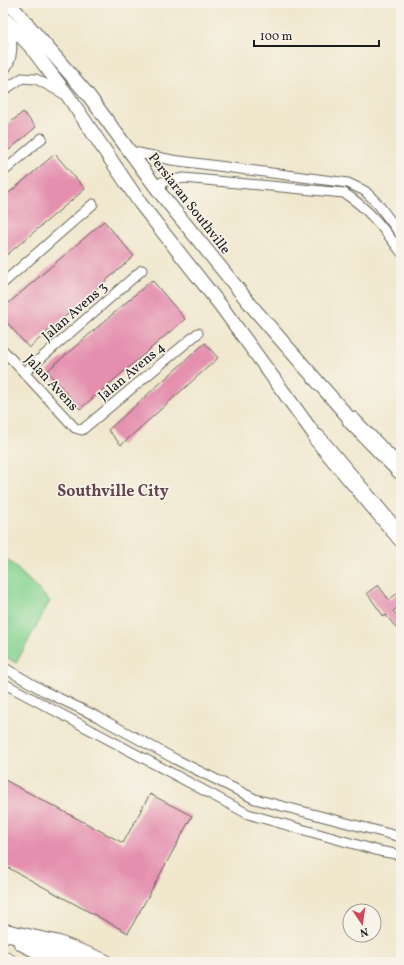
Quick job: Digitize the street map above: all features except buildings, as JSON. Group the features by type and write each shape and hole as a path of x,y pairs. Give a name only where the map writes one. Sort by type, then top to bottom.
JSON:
{"highway":[{"path":"351,420 401,471"},
{"path":"317,438 401,538"},
{"path":"5,932 30,947 62,962"},
{"path":"5,932 57,944 103,962"},
{"path":"3,960 8,962"}],"main road":[{"name":"Persiaran Southville","path":"9,3 89,96 161,194 255,310 351,420"},
{"path":"7,21 30,46 68,96 140,203 221,306 317,438"}],"street":[{"path":"3,71 8,67 11,57 7,21"},
{"path":"3,90 22,78 36,80 68,96"},
{"path":"3,172 42,138"},
{"path":"129,151 172,160 348,183 365,191 378,204 401,235"},
{"path":"161,194 162,182 184,178 344,192 361,204 376,219 401,252"},
{"path":"3,283 93,204"},
{"name":"Jalan Avens 3","path":"24,372 142,270"},
{"name":"Jalan Avens 4","path":"82,430 198,333"},
{"name":"Jalan Avens","path":"3,350 75,428 82,430"},
{"path":"3,667 44,691 98,717 175,759 255,799 401,837"},
{"path":"3,682 248,814 379,851 401,855"},
{"path":"248,814 255,799"}],"green space":[{"path":"3,555 50,601 16,663 3,655"}],"district":[{"name":"Southville City","path":"113,490"}]}
